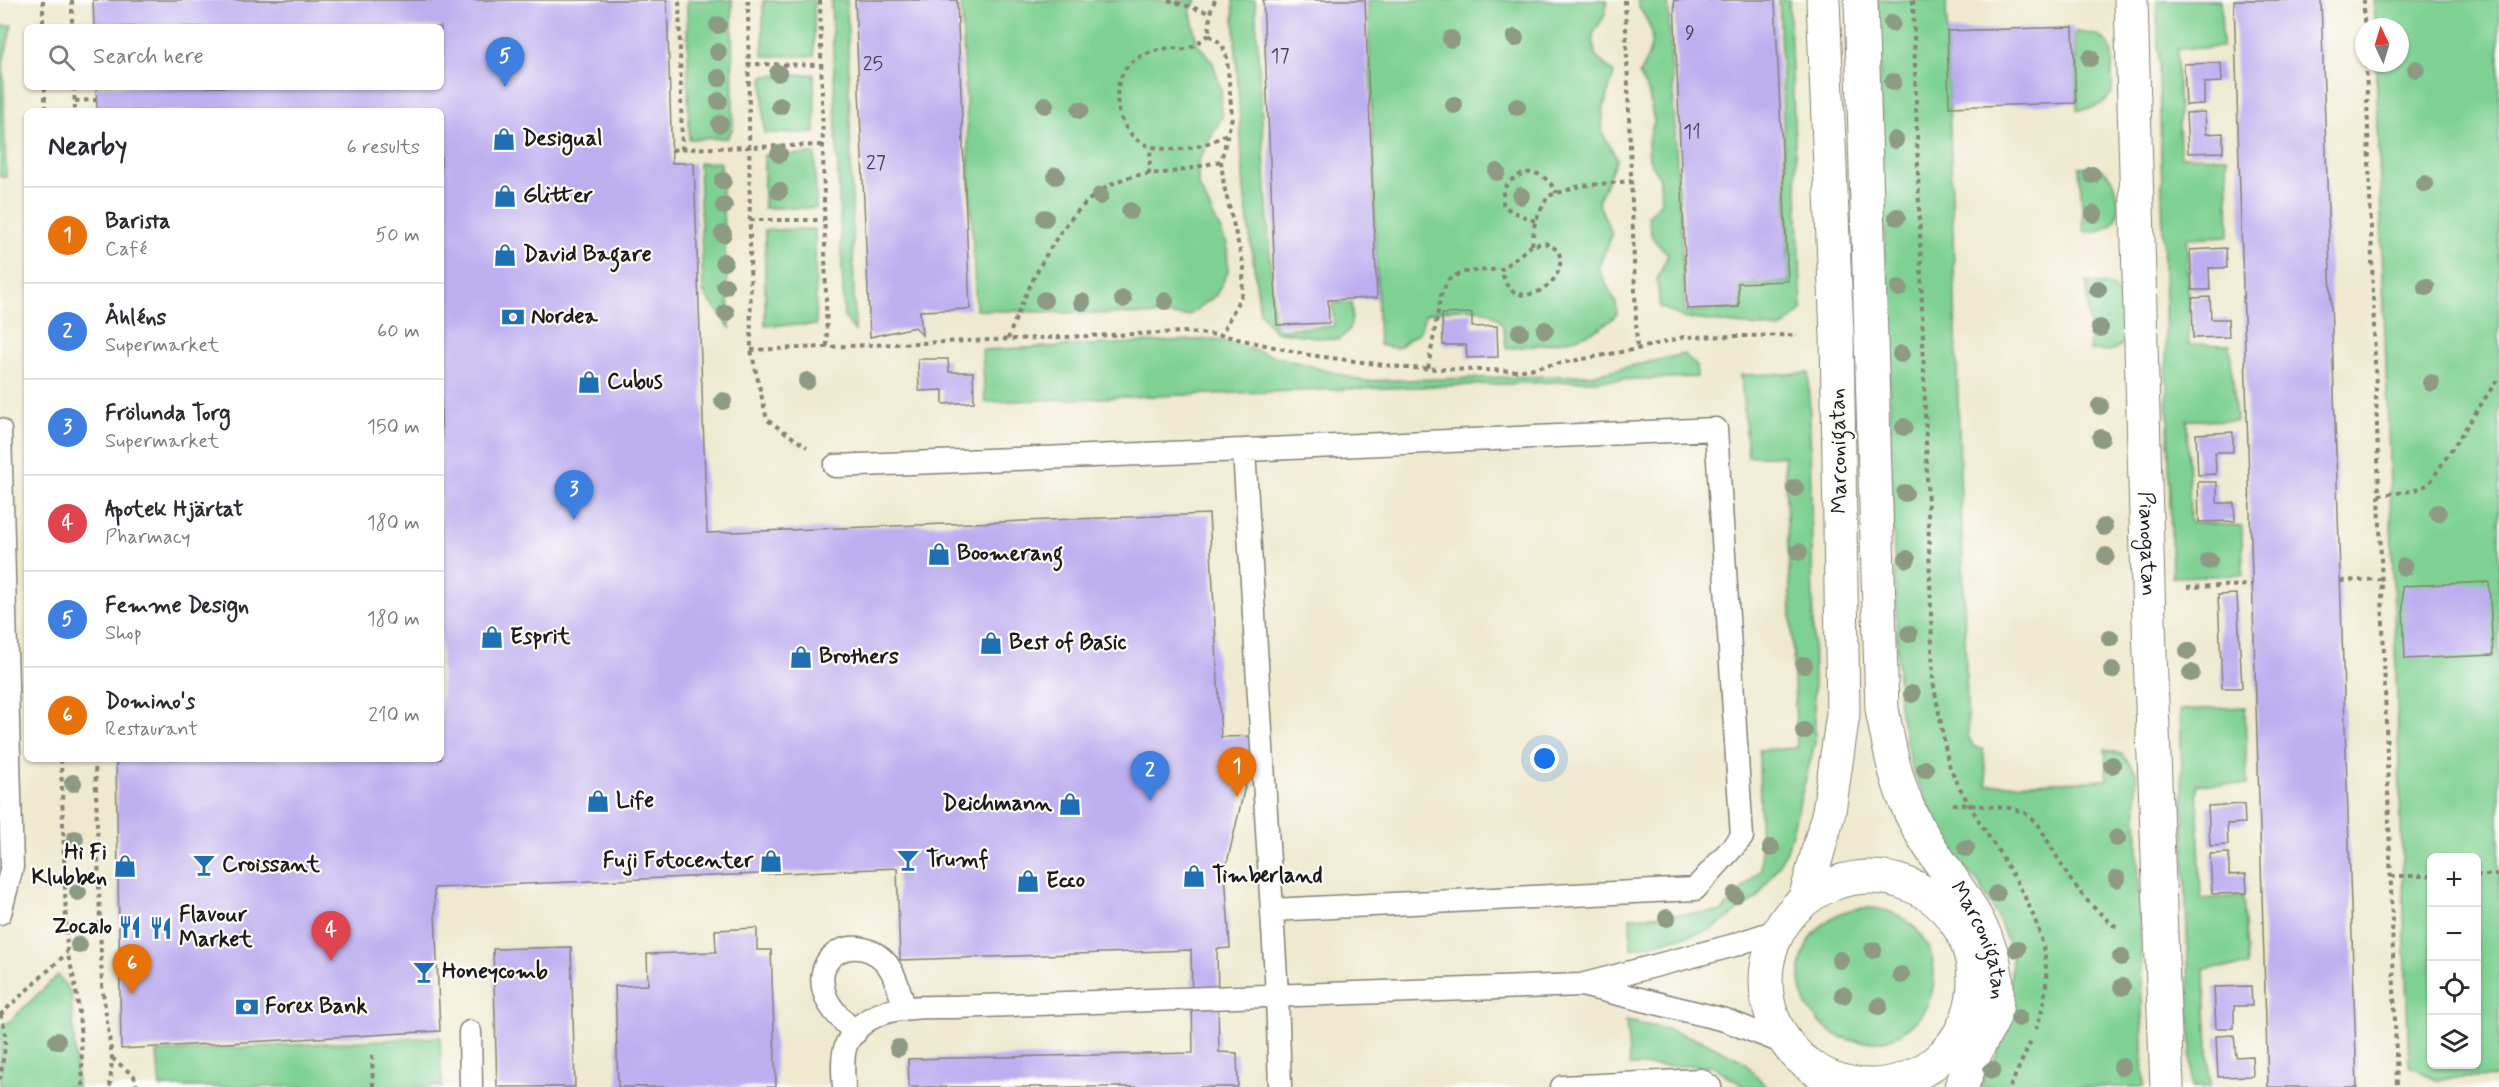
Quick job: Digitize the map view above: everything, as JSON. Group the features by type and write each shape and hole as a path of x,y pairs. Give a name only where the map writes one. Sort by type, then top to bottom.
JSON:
{"street":[{"name":"Marconigatan","path":"1805,899 1829,811 1844,714 1837,335 1822,0"},
{"name":"Marconigatan","path":"1861,0 1882,709 1892,759 1907,805 1927,843 1974,912 1987,939 1998,974 1996,1010 1961,1087"},
{"name":"Pianogatan","path":"2131,0 2149,612 2167,1087"},
{"name":"Marconigatan","path":"1942,865 1956,921"},
{"path":"1857,877 1894,879 1929,895 1956,921 1971,956 1974,993 1962,1029 1951,1047 1936,1061 1899,1081 1879,1084 1858,1084 1838,1080 1801,1063 1775,1023 1767,1000 1766,976 1769,952 1779,930 1795,908 1805,899 1830,885 1857,877"},
{"name":"Marconigatan","path":"1930,1087 1962,1029"}],"lane":[{"path":"835,466 1716,429 1742,837 1695,889 1272,910"},
{"path":"0,430 12,867 0,913"},
{"path":"1244,450 1277,994 1280,1087"},
{"path":"844,1087 843,1066 848,1041 865,1022 904,1007 1581,984 1731,946 1779,930"},
{"path":"855,1033 827,1000 821,982 823,966 833,955 845,949 860,948 871,951 886,963 898,985 904,1007"},
{"path":"1581,984 1725,1020 1801,1063"},
{"path":"470,1032 471,1087"},
{"path":"1562,1087 1701,1080 1710,1087"}],"path":[{"path":"43,0 43,24"},
{"path":"72,0 72,24"},
{"path":"679,0 682,149"},
{"path":"748,0 752,350 767,420 835,466"},
{"path":"820,0 827,347"},
{"path":"1168,0 1210,13"},
{"path":"1209,35 1210,13 1215,0"},
{"path":"1625,0 1637,349"},
{"path":"1913,0 1933,681 1951,768 1968,804 2026,895 2040,930 2046,963 2042,1013 2010,1087"},
{"path":"2364,0 2364,18"},
{"path":"1209,35 1222,44 1227,58 1232,117 1221,161 1224,186 1244,267 1242,294 1221,335"},
{"path":"1209,35 1187,49 1169,48 1146,54 1126,67 1116,91 1119,116 1134,136 1150,147 1172,149 1197,147 1214,142 1228,133"},
{"path":"747,64 820,65"},
{"path":"2366,72 2397,1087"},
{"path":"45,90 45,108"},
{"path":"74,90 75,108"},
{"path":"75,101 96,100"},
{"path":"672,150 822,145"},
{"path":"1149,174 1150,147"},
{"path":"1008,339 1040,267 1068,222 1098,191 1130,177 1172,172 1221,161"},
{"path":"1535,221 1503,205 1503,189 1518,176 1527,173 1541,174 1549,179 1557,193"},
{"path":"1532,245 1535,221 1548,196 1580,186 1631,181"},
{"path":"750,220 823,220"},
{"path":"1428,368 1441,295 1449,279 1463,272 1502,269 1532,245 1545,243 1558,250 1560,261 1554,278 1549,285 1535,293 1520,295 1509,288 1502,269"},
{"path":"752,350 1184,332 1221,335 1309,355 1428,368 1518,371 1637,349 1684,337 1807,334"},
{"path":"2379,495 2413,491 2429,484 2499,377"},
{"path":"2341,581 2382,579"},
{"path":"2149,612 2178,612 2177,588 2253,585"},
{"path":"61,762 67,953 79,1009 83,1087"},
{"path":"95,762 102,985 111,1058 110,1087"},
{"path":"2481,875 2499,874"},
{"path":"2391,876 2427,876"},
{"path":"0,1078 6,1051 5,1025 0,1014 67,953"},
{"path":"372,1055 373,1087"},
{"path":"111,1058 134,1076 137,1087"}],"green space":[{"path":"687,0 732,0 733,128 727,138 689,139"},
{"path":"814,0 814,56 763,56 763,1"},
{"path":"831,0 847,0 855,331 844,317"},
{"path":"961,0 1197,0 1190,9 1197,43 1213,63 1221,89 1222,117 1198,162 1198,184 1227,244 1228,272 1216,295 1188,316 976,310"},
{"path":"1233,0 1255,0 1274,325 1279,329 1334,326 1332,303 1352,302 1351,324 1347,332 1338,340 1274,331 1260,312 1244,190"},
{"path":"1368,0 1607,0 1605,15 1593,34 1595,56 1614,73 1603,110 1602,133 1617,158 1598,202 1612,235 1598,268 1616,303 1617,314 1606,324 1566,341 1506,349 1503,327 1493,315 1475,309 1454,309 1426,314 1419,332 1397,348 1379,345"},
{"path":"1637,0 1668,0 1685,311 1741,309 1740,285 1789,282 1779,0 1789,0 1802,311 1780,329 1684,318 1660,307 1657,280 1668,254 1652,238 1648,216 1661,202 1660,179 1649,159 1648,141 1654,122 1649,94 1639,74 1652,39 1648,23"},
{"path":"1877,0 1946,0 1968,736 1974,747 1983,749 1987,785 2107,780 2105,749 2123,755 2136,772 2144,1087 1979,1087 1997,1054 2009,1016 2012,954 1999,920 1980,885 1955,856 1937,825 1911,767 1899,707"},
{"path":"2157,0 2221,0 2222,47 2177,49 2180,156 2227,157 2229,236 2187,238 2189,344 2230,345 2236,421 2187,420 2190,522 2242,526 2243,575 2172,577"},
{"path":"2374,0 2499,0 2499,1077 2436,1079 2409,1066 2376,72 2409,72 2409,18 2375,18"},
{"path":"12,25 3,63 6,177 0,177 0,31 1,26"},
{"path":"2075,32 2100,37 2111,49 2112,93 2105,101 2088,109 2077,110"},
{"path":"814,74 815,133 764,133 763,76"},
{"path":"815,154 816,208 764,208 764,155"},
{"path":"720,162 730,328 703,292 699,163"},
{"path":"2092,166 2111,177 2117,192 2118,208 2111,225 2100,231 2084,232 2079,167"},
{"path":"815,229 816,325 765,325 765,230"},
{"path":"2087,282 2109,286 2115,290 2121,301 2126,332 2122,344 2115,349 2090,351"},
{"path":"1215,339 1363,381 1591,375 1684,354 1696,365 1697,377 985,402 982,350"},
{"path":"1809,373 1815,743 1787,851 1757,899 1710,930 1631,949 1630,917 1721,912 1761,869 1759,750 1797,748 1784,456 1748,456 1741,375"},
{"path":"2245,707 2247,785 2197,784 2201,899 2243,896 2248,966 2204,969 2210,1087 2192,1087 2180,710"},
{"path":"1867,908 1892,914 1914,928 1928,950 1934,975 1928,1000 1914,1022 1892,1036 1867,1042 1842,1036 1820,1022 1806,1000 1800,975 1806,950 1820,928 1842,914"},
{"path":"58,975 71,993 77,1087 0,1087 0,1027 9,1022"},
{"path":"1626,1021 1667,1029 1705,1042 1745,1062 1766,1087 1745,1087 1713,1066 1630,1066"},
{"path":"440,1037 442,1087 160,1087 157,1052"}],"building":[{"path":"93,0 667,0 672,163 694,163 707,533 1209,514 1221,737 1257,736 1225,871 1230,948 1217,949 1219,1052 1237,1053 1238,1087 909,1087 908,1059 1193,1053 1191,950 900,960 897,868 434,888 440,1031 121,1049 116,762 444,762 444,108 97,108 96,90 444,90 444,24 94,24"},
{"path":"855,0 957,0 970,309 920,311 922,335 915,327 870,337"},
{"path":"1263,0 1365,0 1377,298 1328,300 1329,323 1277,325"},
{"path":"1674,0 1775,0 1788,281 1738,283 1739,307 1687,309"},
{"path":"2234,0 2321,0 2357,1087 2268,1087"},
{"path":"2073,27 2076,103 1949,107 1947,31"},
{"path":"2221,63 2222,82 2204,83 2204,104 2186,105 2184,64"},
{"path":"2205,112 2206,134 2223,133 2223,152 2188,153 2186,113"},
{"path":"2226,248 2227,268 2209,268 2210,290 2192,290 2190,250"},
{"path":"2210,297 2211,319 2228,319 2229,337 2193,338 2192,298"},
{"path":"1472,313 1472,327 1497,326 1498,357 1467,358 1466,345 1443,345 1442,314"},
{"path":"918,359 948,359 949,372 973,372 974,402 943,404 943,390 919,391"},
{"path":"2233,432 2233,452 2215,452 2216,474 2198,475 2196,434"},
{"path":"2198,482 2217,482 2217,503 2234,503 2235,521 2199,522"},
{"path":"2489,582 2493,655 2405,659 2402,586"},
{"path":"2237,594 2242,688 2222,688 2218,595"},
{"path":"2244,804 2245,823 2227,824 2228,845 2210,846 2208,806"},
{"path":"2229,853 2229,875 2246,874 2247,893 2212,894 2210,854"},
{"path":"757,928 757,950 771,950 776,1087 618,1087 615,986 648,985 647,954 716,952 715,930"},
{"path":"571,947 575,1087 497,1087 493,949"},
{"path":"2251,986 2252,1006 2234,1006 2234,1028 2216,1028 2214,987"},
{"path":"2234,1035 2236,1057 2252,1056 2253,1076 2218,1077 2216,1036"}],"place":[{"name":"Femme Design","path":"505,87"},
{"name":"Desigual","path":"504,139"},
{"name":"Glitter","path":"505,196"},
{"name":"David Bagare","path":"505,255"},
{"name":"Nordea","path":"513,317"},
{"name":"Cubus","path":"589,382"},
{"name":"Frölunda Torg","path":"574,520"},
{"name":"Boomerang","path":"939,554"},
{"name":"Esprit","path":"492,637"},
{"name":"Best of Basic","path":"991,643"},
{"name":"Brothers","path":"801,657"},
{"name":"Barista","path":"1237,797"},
{"name":"Life","path":"598,801"},
{"name":"Åhléns","path":"1150,801"},
{"name":"Deichmann","path":"1070,804"},
{"name":"Trumf","path":"908,860"},
{"name":"Fuji Fotocenter","path":"771,861"},
{"name":"Croissant","path":"204,865"},
{"name":"Hi Fi Klubben","path":"125,866"},
{"name":"Timberland","path":"1194,876"},
{"name":"Ecco","path":"1028,881"},
{"name":"Zocalo","path":"130,927"},
{"name":"Flavour Market","path":"161,928"},
{"name":"Apotek Hjärtat","path":"331,961"},
{"name":"Honeycomb","path":"424,972"},
{"name":"Domino's","path":"132,994"},
{"name":"Forex Bank","path":"247,1007"}]}
